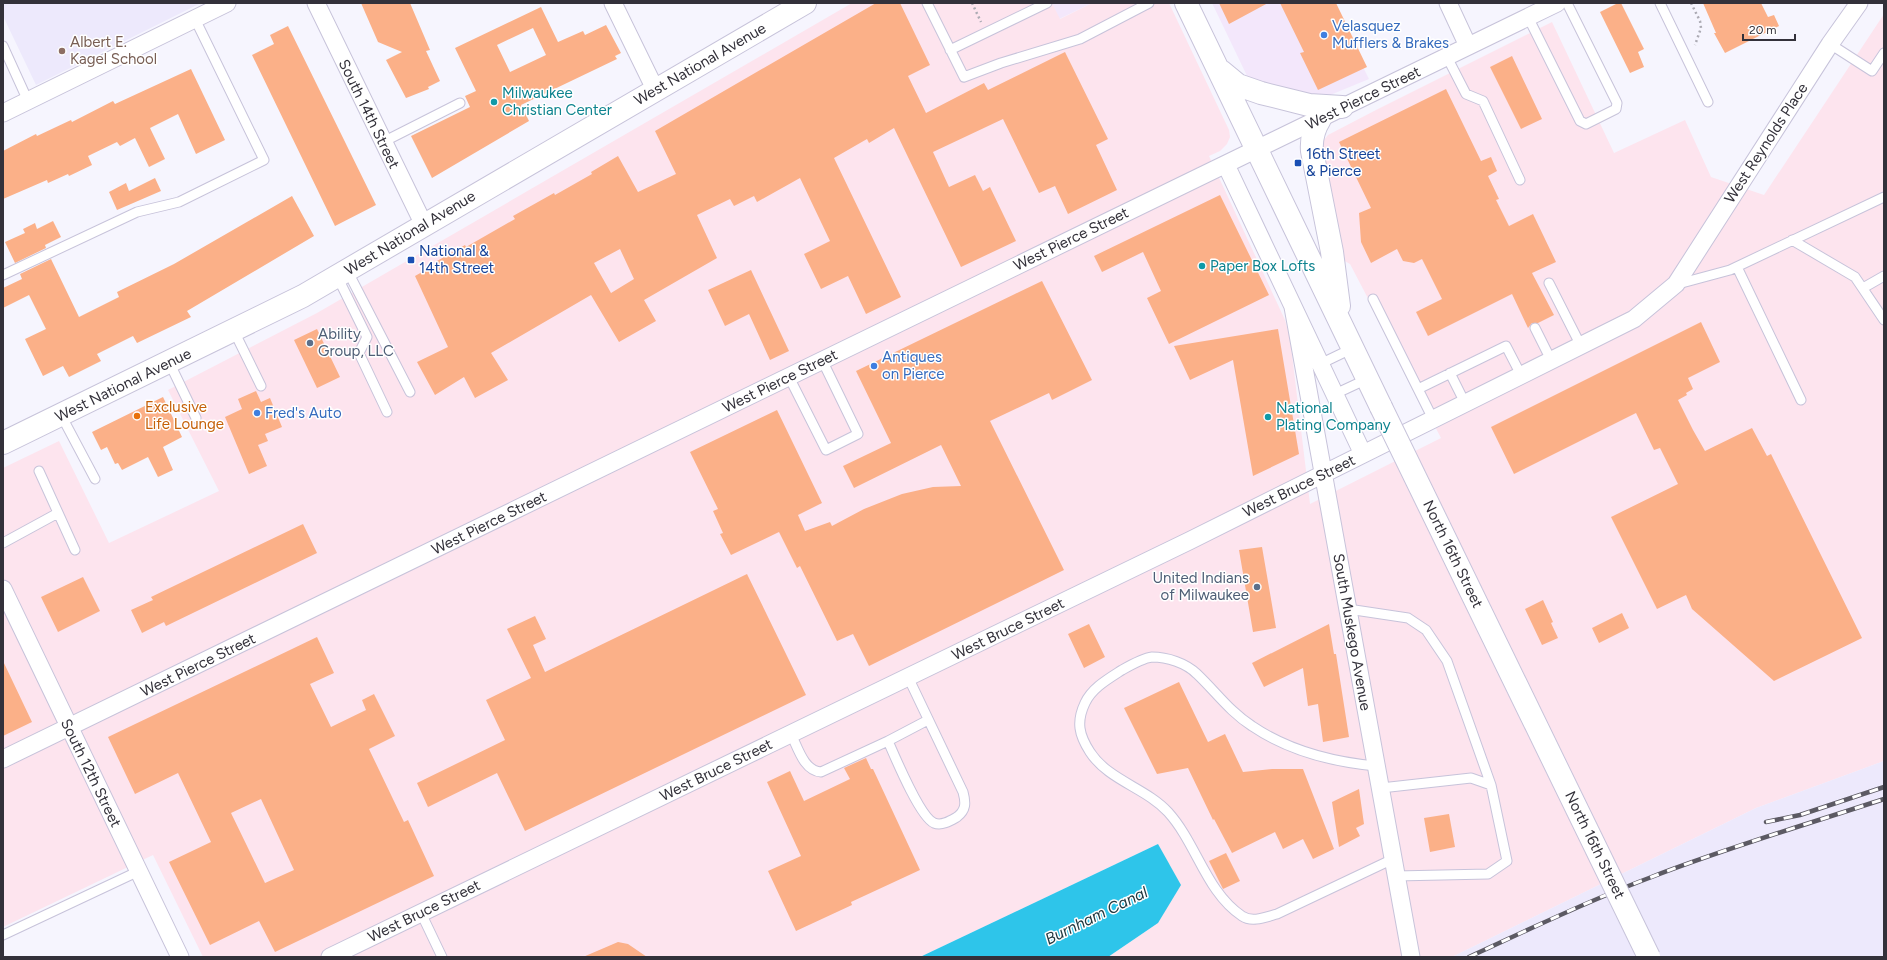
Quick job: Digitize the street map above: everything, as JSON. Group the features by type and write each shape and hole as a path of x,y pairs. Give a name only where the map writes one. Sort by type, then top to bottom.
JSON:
{"main road":[{"name":"West National Avenue","path":"3,443 303,296 805,3"},
{"name":"North 16th Street","path":"1186,3 1649,957"},
{"path":"1218,69 1238,86 1309,105 1342,107"},
{"path":"1320,119 1315,126 1311,139 1328,235 1341,325"}],"street":[{"path":"3,113 227,3"},
{"name":"South 14th Street","path":"316,3 424,225"},
{"path":"613,3 655,90"},
{"path":"1448,3 1468,46"},
{"name":"West Pierce Street","path":"3,759 822,360 1258,150 1342,107 1557,3"},
{"name":"West Reynolds Place","path":"1676,284 1830,44 1859,3"},
{"name":"South Muskego Avenue","path":"1226,165 1363,454"},
{"name":"West Bruce Street","path":"330,957 1324,475 1363,454 1634,319 1676,284"},
{"name":"South Muskego Avenue","path":"1293,308 1411,957"},
{"name":"South 12th Street","path":"3,589 180,957"}],"lane":[{"path":"927,3 964,77 1001,63 1080,39 1149,3"},
{"path":"950,50 1046,3"},
{"path":"1528,17 1580,122 1586,124 1616,109 1617,103 1567,3"},
{"path":"1660,3 1708,102"},
{"path":"3,275 137,212 179,202 264,160 195,19"},
{"path":"1830,44 1872,71 1884,53"},
{"path":"3,46 28,101"},
{"path":"1447,57 1466,94 1483,101 1520,180"},
{"path":"383,142 460,103"},
{"path":"1676,284 1730,270 1884,197"},
{"path":"1792,240 1855,277 1884,320"},
{"path":"1736,267 1801,400"},
{"path":"342,273 410,392"},
{"path":"342,273 367,337 359,353 387,412"},
{"path":"1863,288 1884,276"},
{"path":"1549,283 1581,346"},
{"path":"1373,299 1433,419"},
{"path":"1535,328 1551,360"},
{"path":"234,331 261,386"},
{"path":"1418,389 1506,346 1521,376"},
{"path":"1320,364 1349,350"},
{"path":"789,377 826,450 858,434 822,360"},
{"path":"169,362 196,418"},
{"path":"1450,373 1466,403"},
{"path":"1334,394 1365,380"},
{"path":"61,415 95,479"},
{"path":"39,470 75,550"},
{"path":"3,543 58,514"},
{"path":"1348,609 1408,618 1426,630 1447,661 1491,785 1506,861 1488,874 1396,876"},
{"path":"1376,766 1332,760 1283,743 1246,722 1224,704 1196,673 1185,665 1168,659 1150,657 1126,667 1100,685 1087,699 1082,710 1079,733 1091,754 1110,772 1143,792 1167,811 1186,835 1208,878 1227,905 1244,918 1258,919 1277,914 1393,859"},
{"path":"888,741 924,813 930,821 936,824 946,823 961,813 964,808 965,801 963,792 908,677"},
{"path":"791,734 806,764 811,769 821,772 888,741 928,720"},
{"path":"1381,788 1471,778 1491,785"},
{"path":"3,935 139,871"},
{"path":"420,913 442,957"}],"path":[{"path":"972,3 986,33"},
{"path":"1691,3 1701,28 1695,42 1694,49"}],"shaded area":[{"name":"Albert E. Kagel School","path":"3,3 201,3 36,85 3,16"},
{"path":"852,3 1052,3 1060,19 1092,3 1169,3 1229,130 1230,137 1227,144 1220,151 1209,156 1285,320 1290,338 1310,504 1441,438 1350,264 1341,259 1322,148 1324,140 1328,135 1552,22 1614,153 1685,120 1711,177 1764,195 1884,14 1884,761 1756,808 1452,957 1108,957 1158,923 1158,844 920,957 203,957 153,855 3,927 3,468 59,441 109,543 219,491 168,390 317,313"},
{"path":"1052,3 1092,3 1059,19"},
{"path":"1212,3 1331,3 1369,79 1323,98 1249,80"},
{"path":"1884,761 1884,957 1452,957 1756,808"}],"water":[{"name":"Burnham Canal","path":"1158,844 1181,885 1158,923 1108,957 920,957"}],"building":[{"path":"361,3 410,3 430,50 426,51 440,81 428,87 429,89 406,98 386,60 402,52 378,42"},
{"path":"876,3 900,3 930,65 908,76 926,113 984,83 988,90 1065,52 1108,139 1096,145 1117,190 1068,214 1055,186 1039,193 1003,119 933,152 949,187 975,175 983,191 990,187 1016,241 961,267 894,128 869,143 867,139 834,158 901,297 866,314 848,276 821,289 804,254 830,241 800,178 757,202 754,196 734,206 730,199 697,215 717,258 644,300 656,321 619,342 591,295 491,353 508,380 475,398 464,377 435,395 417,362 448,347 415,276 465,245 466,247 515,219 513,216 592,174 591,172 618,156 638,192 676,174 655,131","holes":["620,249 634,279 611,293 594,263"]},
{"path":"1219,3 1268,3 1229,24"},
{"name":"Velasquez Mufflers & Brakes","path":"1280,3 1336,3 1367,67 1318,90 1300,53 1304,52"},
{"path":"1621,3 1644,49 1638,52 1644,67 1630,73 1600,12"},
{"path":"1703,3 1761,3 1768,17 1774,15 1779,26 1725,53 1714,33 1716,33"},
{"path":"541,7 558,42 583,31 585,35 606,25 621,53 615,56 617,59 521,105 529,121 432,178 411,136 470,107 465,96 476,91 455,48","holes":["533,28 546,55 510,72 497,45"]},
{"path":"288,26 376,205 335,226 252,55 274,44 270,35"},
{"path":"1512,56 1542,119 1521,129 1490,67"},
{"path":"191,69 225,140 196,154 178,114 150,128 165,159 149,167 135,138 120,146 117,142 88,156 92,165 69,176 68,174 48,183 47,180 3,199 3,151 36,134 37,136 71,120 72,122 113,101 115,104"},
{"path":"1446,89 1481,161 1491,157 1497,171 1488,176 1499,199 1496,200 1509,226 1533,214 1556,262 1532,273 1554,315 1538,323 1532,323 1528,328 1512,294 1428,336 1416,312 1442,299 1422,259 1414,263 1403,261 1397,249 1371,263 1361,242 1359,213 1371,208 1339,142"},
{"path":"155,178 161,191 117,210 109,192 126,183 129,191"},
{"name":"Paper Box Lofts","path":"1220,195 1269,295 1169,344 1147,298 1161,291 1143,252 1102,272 1094,256"},
{"path":"292,196 314,236 187,311 191,317 137,343 133,336 97,354 101,361 69,377 63,366 43,376 25,339 46,329 29,295 3,308 3,288 22,279 20,274 51,259 79,317 119,297 117,292 174,264"},
{"path":"53,221 61,237 45,245 46,248 15,263 5,242 25,233 23,229 35,223 37,229"},
{"path":"751,270 789,351 770,360 749,314 725,326 708,290"},
{"path":"1042,281 1092,380 1052,400 1049,393 990,421 1064,570 869,666 853,634 837,641 800,566 797,568 779,532 731,555 720,534 723,533 713,511 718,509 690,452 777,410 822,503 798,515 805,531 830,522 832,526 864,509 902,494 933,487 961,486 941,445 854,488 843,466 891,443 856,371"},
{"path":"1701,322 1720,362 1688,378 1693,389 1686,393 1687,395 1678,400 1693,430 1705,451 1752,428 1767,456 1771,454 1862,638 1774,681 1692,609 1686,595 1657,609 1611,517 1678,484 1660,448 1654,450 1636,413 1514,474 1491,427"},
{"path":"317,329 340,377 317,388 294,340"},
{"name":"National Plating Company","path":"1278,329 1299,454 1253,476 1233,360 1190,380 1174,346"},
{"path":"256,391 261,402 270,398 282,427 265,434 268,441 258,445 267,466 249,474 225,417 242,409 238,399"},
{"path":"163,397 182,437 163,447 173,470 158,477 148,457 122,470 118,463 115,464 107,447 101,450 92,432"},
{"path":"303,524 317,553 166,626 164,622 142,633 131,610 153,600 151,597"},
{"name":"United Indians of Milwaukee","path":"1262,547 1276,628 1253,632 1239,550"},
{"path":"747,574 806,695 525,831 497,773 428,807 417,783 505,740 486,700 531,678 507,629 535,616 546,639 533,645 545,672"},
{"path":"83,577 100,611 58,632 41,597"},
{"path":"1543,600 1553,622 1551,623 1558,638 1542,645 1525,609"},
{"path":"1622,613 1629,628 1599,643 1592,628"},
{"path":"1089,624 1105,657 1084,668 1068,634"},
{"path":"1329,624 1334,654 1336,654 1349,737 1323,742 1318,704 1308,706 1303,668 1264,687 1252,663"},
{"path":"317,637 334,673 310,684 331,727 366,710 362,700 374,694 395,736 369,749 404,822 408,820 434,876 275,952 259,921 210,945 169,862 211,842 178,773 135,794 108,737","holes":["261,799 294,870 265,883 231,813"]},
{"path":"3,661 32,722 3,736"},
{"path":"1179,682 1208,742 1225,734 1243,772 1272,769 1303,769 1334,849 1313,859 1303,839 1283,849 1275,832 1232,853 1214,819 1213,820 1188,768 1157,774 1124,708"},
{"path":"866,758 871,769 873,769 920,870 851,902 852,905 796,931 768,871 801,856 767,782 790,771 804,801 850,779 844,768"},
{"path":"1359,789 1364,824 1356,828 1360,836 1339,847 1332,802"},
{"path":"1449,814 1455,847 1430,852 1424,818"},
{"path":"1226,853 1240,881 1223,889 1209,861"},
{"path":"618,942 628,944 647,957 583,957"}],"railway":[{"path":"1766,822 1800,815 1884,787"},
{"path":"1469,957 1580,906 1649,878 1736,847 1884,799"}],"place":[{"name":"Velasquez Mufflers & Brakes","path":"1324,35"},
{"name":"Albert E. Kagel School","path":"62,51"},
{"name":"Milwaukee Christian Center","path":"494,102"},
{"name":"16th Street & Pierce","path":"1298,163"},
{"name":"National & 14th Street","path":"411,260"},
{"name":"Paper Box Lofts","path":"1202,266"},
{"name":"Ability Group, LLC","path":"310,343"},
{"name":"Antiques on Pierce","path":"874,366"},
{"name":"Fred's Auto","path":"257,413"},
{"name":"Exclusive Life Lounge","path":"137,416"},
{"name":"National Plating Company","path":"1268,417"},
{"name":"United Indians of Milwaukee","path":"1257,587"}]}
